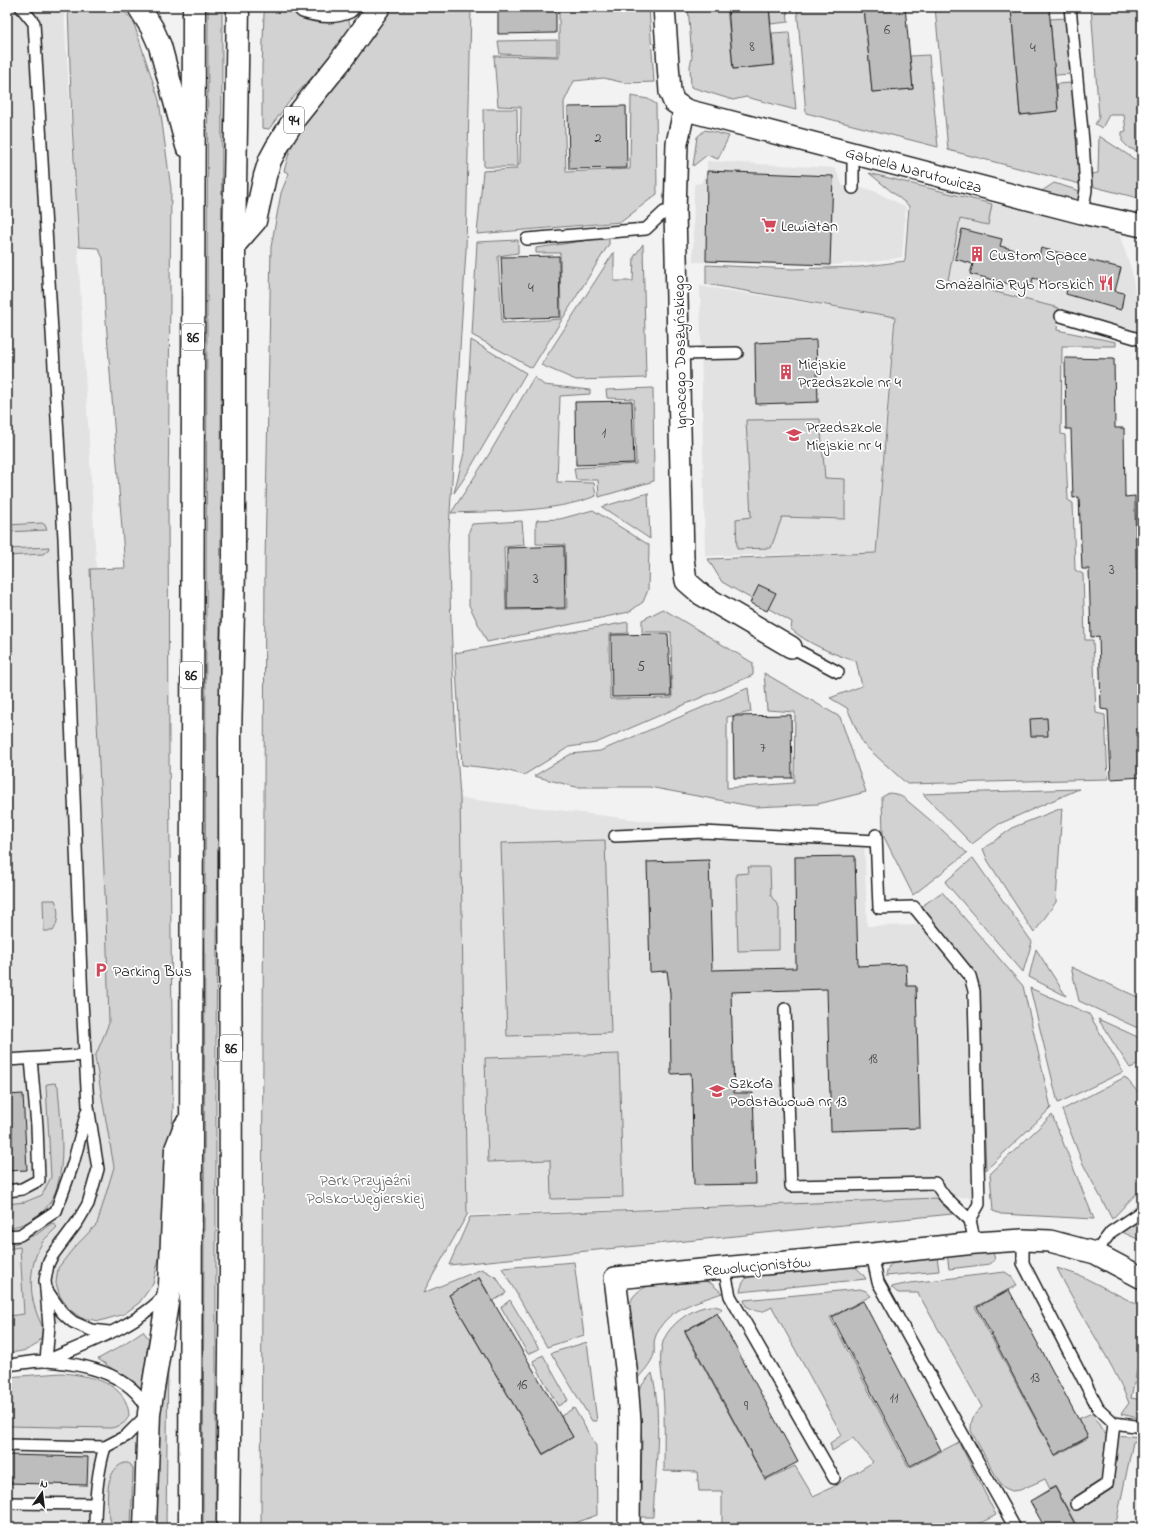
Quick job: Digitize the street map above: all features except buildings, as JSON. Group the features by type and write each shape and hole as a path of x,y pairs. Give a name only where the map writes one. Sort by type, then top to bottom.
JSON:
{"main road":[{"path":"139,7 152,28 160,46 194,172"},
{"name":"86","path":"190,1528 194,7"},
{"name":"86","path":"228,1528 231,1274 230,737 234,569 234,245 238,7"},
{"path":"305,7 315,10 330,10 348,7"},
{"name":"94","path":"234,245 254,221 265,176 270,160 277,146 295,118 339,63 380,7"},
{"path":"145,1528 150,1413 170,1285 176,1149 191,1112"}],"street":[{"path":"664,7 670,92 674,102 686,110"},
{"name":"Gabriela Narutowicza","path":"686,110 1082,213 1142,226"},
{"name":"Ignacego Daszyńskiego","path":"686,110 683,116 677,143 675,212 683,558 686,581 702,595 791,648"},
{"name":"Rewolucjonistów","path":"629,1528 630,1422 626,1368 615,1278 975,1243 1022,1240 1050,1241 1095,1253 1142,1278"}],"lane":[{"path":"21,7 34,23 35,31 64,538 80,969 88,1106 98,1169 88,1204 78,1221 52,1256 46,1273 45,1281 48,1326 46,1361"},
{"path":"1070,7 1086,190 1082,213"},
{"path":"853,188 856,154"},
{"path":"527,239 646,229 664,212 675,212"},
{"path":"1061,316 1142,340"},
{"path":"679,354 737,353"},
{"path":"791,648 838,672"},
{"path":"615,836 703,832 876,838 879,908 914,907 970,976 974,991 979,1204 970,1220"},
{"path":"785,1009 791,1186 935,1183 945,1197 970,1220 975,1243"},
{"path":"7,1060 85,1054"},
{"path":"7,1191 22,1189 39,1180 38,1141 31,1059"},
{"path":"7,1236 20,1235 56,1211 72,1164 88,1106"},
{"path":"1095,1253 1111,1232 1136,1213 1142,1211"},
{"path":"1022,1240 1023,1263 1098,1408 1114,1423 1142,1427"},
{"path":"872,1254 878,1282 1015,1528"},
{"path":"724,1268 730,1296 834,1478"},
{"path":"46,1361 108,1332 149,1309 165,1294 170,1285"},
{"path":"46,1290 61,1311 73,1322 91,1330 108,1332"},
{"path":"7,1365 46,1361 87,1367 121,1381 144,1402 150,1413 126,1436 105,1447 7,1445"},
{"path":"1076,1504 1107,1484 1114,1423"},
{"path":"95,1528 95,1504 99,1474 105,1447"},
{"path":"7,1503 95,1504"}],"shaded area":[{"path":"7,7 64,7 137,1277 7,1352"},
{"name":"Lewiatan","path":"707,161 835,168 843,186 864,188 874,191 906,207 902,257 882,261 830,265 693,262 694,184 701,183 707,171"},
{"path":"992,204 1010,206 1119,233 1132,272 1139,323 1136,334 1059,308 948,280 960,218 987,225"},
{"name":"Przedszkole Miejskie nr 4","path":"700,286 894,317 875,553 705,556"},
{"name":"Szkoła Podstawowa nr 13","path":"460,798 647,821 864,833 867,926 922,925 966,985 972,1197 467,1215"},
{"path":"126,1422 135,1422 136,1528 7,1528 7,1426 120,1426"}],"green space":[{"path":"68,7 120,7 133,21 159,100 171,189 168,503 173,1110 165,1233 153,1284 139,1303 124,1314 100,1321 81,1318 69,1309 60,1296 56,1283 58,1268 72,1250 97,1224 114,1167 95,1057 109,1023 106,915 90,569 125,568 105,307 103,258 98,248 79,247 72,124"},
{"path":"208,7 222,7 221,520 216,1045 216,1528 203,1528"},
{"path":"270,7 283,7 303,16 327,19 348,19 353,33 289,102 269,129 262,128 262,68 264,13"},
{"name":"Park Przyjaźni Polsko–Węgierskiej","path":"389,7 405,7 404,11 406,7 471,7 466,250 448,545 455,721 460,798 467,1215 423,1293 482,1269 497,1278 506,1293 493,1301 479,1277 449,1295 543,1455 573,1437 561,1416 574,1408 596,1446 597,1515 562,1528 261,1528 265,562 271,247 281,193 289,173 284,171 294,135 332,84 373,37"},
{"path":"559,7 649,7 654,82 625,83 604,78 574,81 564,102 566,172 630,169 631,96 648,99 656,104 657,194 621,222 477,234 483,171 516,169 518,167 484,167 483,109 517,109 518,166 520,163 521,107 498,106 494,56 559,57"},
{"path":"688,7 727,7 733,69 775,65 772,33 789,32 796,110 746,97 733,100 691,87 690,66 692,58"},
{"path":"769,7 787,7 788,22 771,24"},
{"path":"797,7 864,7 872,92 913,89 910,56 929,55 938,147 806,113"},
{"path":"935,7 1011,7 1020,115 1058,111 1056,84 1072,83 1080,184 948,150"},
{"path":"1091,7 1142,7 1142,153 1129,148 1122,141 1122,132 1126,131 1124,115 1109,115 1102,128 1095,124 1099,118"},
{"path":"1067,18 1073,74 1055,75 1050,19"},
{"path":"557,40 557,56 500,54 498,41"},
{"path":"705,130 729,136 718,159 707,155 693,166 697,137"},
{"path":"1099,136 1142,164 1142,199 1091,186 1091,174 1098,173"},
{"path":"869,173 992,204 988,225 960,219 948,280 1059,308 1057,330 1116,342 1116,346 1062,346 1061,434 1065,435 1068,500 1073,503 1075,570 1083,574 1085,640 1093,640 1096,713 1105,715 1108,779 907,784 863,744 847,708 830,698 862,686 856,661 822,648 797,634 791,629 792,622 722,582 708,559 876,553 895,317 706,284 706,265 793,269 860,267 905,261 909,206"},
{"path":"1054,183 1080,191 1081,203 1036,195"},
{"path":"609,237 609,244 532,368 472,335 477,242 518,240 518,253 498,256 502,323 561,319 560,253 536,253 536,248"},
{"path":"643,244 646,378 576,380 541,365 614,252 614,281 633,281 634,257"},
{"path":"471,340 526,373 465,477 454,493 464,453"},
{"path":"534,377 544,385 590,390 590,394 560,396 557,482 594,483 596,496 561,506 525,510 451,513 488,456"},
{"path":"653,388 654,481 599,497 598,480 576,480 574,468 636,464 634,399 607,398 606,390"},
{"path":"820,419 825,478 845,479 845,519 782,517 771,548 737,549 736,519 751,517 746,420"},
{"path":"648,493 650,539 602,507"},
{"path":"593,510 649,545 648,590 643,602 629,612 487,642 469,605 469,531 472,524 522,521 524,545 504,547 506,610 567,609 565,545 536,544 536,523 537,520 560,519"},
{"path":"42,523 45,525 47,530 7,532 7,525"},
{"path":"49,547 43,554 7,556 7,549"},
{"path":"663,609 753,663 753,675 596,743 569,747 524,775 505,770 462,765 455,653 628,622 628,633 609,634 610,699 672,698 671,632 642,632 642,620"},
{"path":"764,673 840,717 866,792 818,804 756,807 649,787 576,787 534,776 571,754 600,751 748,688 751,712 727,717 727,788 794,783 795,712 767,710"},
{"path":"1079,789 999,824 972,844 923,794"},
{"path":"889,793 896,794 904,798 967,853 913,895 883,835 882,797"},
{"path":"1062,808 1056,902 1034,933 988,861 983,849 1014,827"},
{"path":"605,840 611,1033 507,1036 501,843"},
{"path":"973,858 1032,942 1023,972 945,882"},
{"path":"748,867 770,867 771,896 779,907 779,950 738,951 736,874 749,873"},
{"path":"942,892 1023,986 1051,1108 986,1170 978,980 922,906"},
{"path":"43,900 55,900 58,911 57,920 53,931 44,931"},
{"path":"1036,949 1066,996 1029,977"},
{"path":"1071,967 1142,999 1142,1030 1079,1001"},
{"path":"1030,988 1089,1014 1123,1072 1058,1103"},
{"path":"1098,1019 1142,1039 1142,1063 1130,1068"},
{"path":"619,1054 623,1197 551,1199 550,1160 488,1162 485,1058"},
{"path":"1125,1077 1142,1097 1142,1188 1112,1219 1082,1162 1062,1110"},
{"path":"55,1083 58,1086 62,1151 60,1172 55,1192 45,1209 30,1221 7,1228 7,1204 25,1202 42,1195 51,1177 46,1086 47,1084"},
{"path":"1052,1115 1094,1219 1001,1214 993,1211 990,1174"},
{"path":"937,1198 952,1214 449,1265 470,1217"},
{"path":"52,1223 57,1227 44,1240 39,1248 33,1265 31,1284 33,1302 42,1328 42,1334 37,1344 33,1347 18,1352 7,1353 7,1326 10,1325 9,1316 24,1314 20,1247 7,1249 7,1247 37,1234"},
{"path":"1133,1225 1142,1225 1142,1241 1122,1232"},
{"path":"993,1252 995,1260 990,1264 949,1269 947,1253"},
{"path":"937,1256 939,1271 886,1276 887,1270 897,1261"},
{"path":"574,1262 584,1335 547,1347 502,1268"},
{"path":"848,1265 858,1270 866,1279 740,1292 745,1280 756,1272"},
{"path":"1057,1268 1081,1276 1142,1307 1142,1347 1131,1398 1142,1400 1142,1416 1138,1418 1121,1414 1129,1403 1104,1352"},
{"path":"1005,1272 1011,1276 1017,1285 975,1307 1055,1456 1088,1438 1078,1419 1092,1413 1104,1433 1142,1437 1142,1440 1133,1442 1115,1528 1078,1528 1055,1486 1050,1489 1045,1479 1020,1490 1012,1491 1001,1485 971,1431 971,1423 973,1418 976,1412 982,1407 918,1293 898,1293 891,1287 910,1283"},
{"path":"704,1280 712,1284 722,1293 682,1308 666,1320 659,1328 655,1338 653,1358 647,1368 637,1379 629,1309 633,1297 647,1286 666,1282"},
{"path":"860,1289 866,1291 871,1296 830,1317 909,1468 959,1442 996,1515 971,1528 722,1527 722,1491 699,1491 697,1472 664,1471 664,1408 661,1359 663,1342 670,1329 676,1323 697,1309 713,1306 721,1308 722,1310 684,1331 765,1480 795,1466 813,1496 833,1487 873,1462 853,1438 832,1451 830,1443 842,1435 772,1307 765,1311 756,1311 746,1306 744,1300"},
{"path":"510,1300 539,1349 528,1354 501,1307"},
{"path":"143,1331 149,1339 141,1391 98,1359"},
{"path":"587,1342 597,1421 592,1421 551,1353"},
{"path":"543,1355 568,1400 558,1406 533,1361"},
{"path":"168,1359 166,1528 155,1528 156,1393"},
{"path":"61,1373 83,1376 105,1382 114,1388 122,1395 127,1404 129,1416 126,1421 111,1428 7,1426 7,1377"},
{"path":"652,1373 658,1426 653,1517 640,1517 642,1441 638,1390"},
{"path":"124,1463 131,1465 133,1469 131,1528 113,1528 108,1502 109,1483 112,1474 117,1467"}],"place":[{"name":"Lewiatan","path":"769,225"},
{"name":"Custom Space","path":"977,254"},
{"name":"Smażalnia Ryb Morskich","path":"1106,283"},
{"name":"Miejskie Przedszkole nr 4","path":"786,372"},
{"name":"Przedszkole Miejskie nr 4","path":"794,435"},
{"name":"Parking Bus","path":"101,970"},
{"name":"Szkoła Podstawowa nr 13","path":"717,1091"}]}
